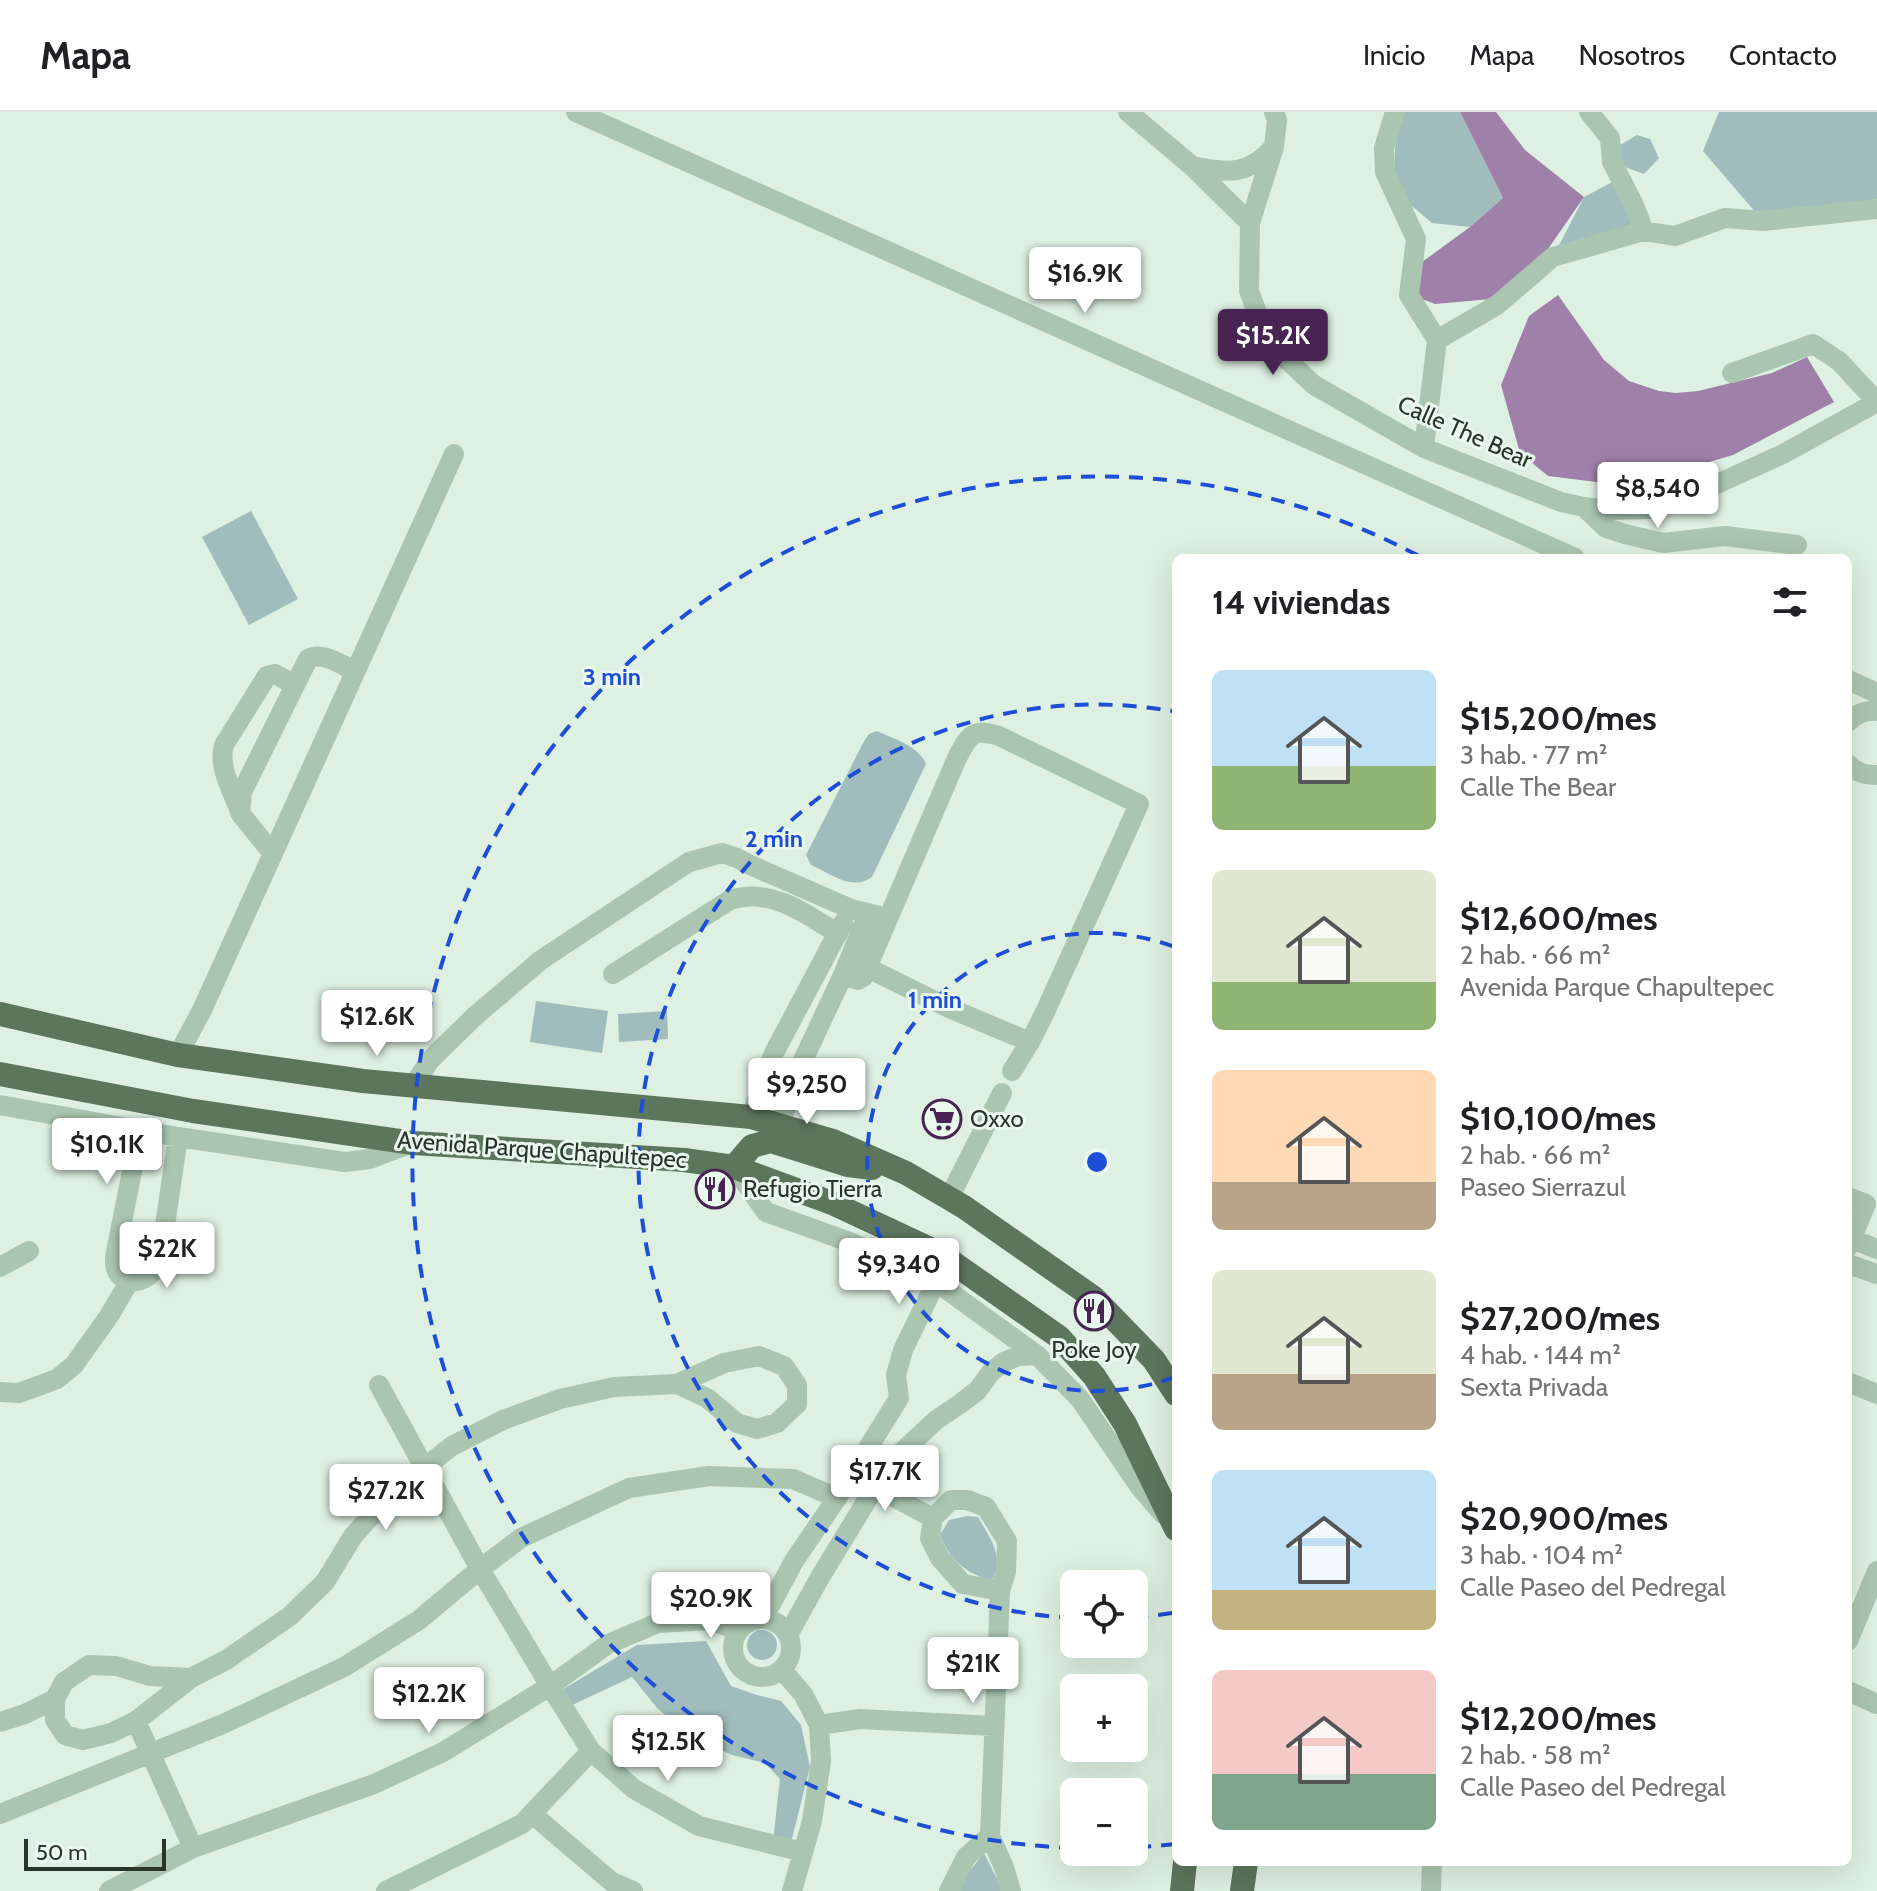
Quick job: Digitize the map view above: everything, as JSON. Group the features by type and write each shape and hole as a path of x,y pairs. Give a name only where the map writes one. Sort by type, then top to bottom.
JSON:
{"main road":[{"name":"Avenida Parque Chapultepec","path":"0,1014 178,1055 363,1081 751,1117 780,1124 833,1141 906,1173 949,1198 1094,1298 1154,1360 1172,1385"},
{"name":"Avenida Parque Chapultepec","path":"0,1074 193,1111 413,1143 684,1160 734,1167 832,1203 939,1253 1059,1337 1094,1376 1125,1424 1172,1521"},
{"path":"734,1167 752,1146 771,1141 848,1165 906,1173"},
{"path":"1182,1891 1185,1866"},
{"path":"1242,1891 1245,1866"}],"street":[{"path":"576,112 1566,554"},
{"path":"1128,112 1192,166 1250,223"},
{"name":"Calle The Bear","path":"1274,112 1277,120 1274,147 1250,223 1249,291 1261,323 1282,355 1314,385 1424,448 1561,502 1610,510 1652,509 1686,498 1783,454 1877,402"},
{"path":"1395,112 1384,148 1385,172 1416,239 1409,295 1437,340 1424,448"},
{"path":"1589,112 1610,138 1612,162 1644,231"},
{"path":"1192,166 1222,172 1241,170 1262,160 1274,147"},
{"path":"1437,340 1497,305 1553,257 1644,231 1675,236 1725,218 1763,221 1877,209"},
{"path":"1732,373 1813,344 1839,361 1877,402"},
{"path":"178,1055 202,1010 454,454"},
{"path":"1584,507 1606,528 1663,543 1725,536 1797,545"},
{"path":"240,813 242,792 308,659 315,655 323,656 355,671"},
{"path":"273,854 240,813 221,755 224,745 267,676 275,674 295,685"},
{"path":"1852,682 1877,693"},
{"path":"1852,718 1863,712 1877,711"},
{"path":"780,1124 798,1071 843,975 968,737 975,733 999,736 1139,804 1030,1042 1012,1071"},
{"path":"1852,767 1858,772 1877,775"},
{"path":"414,1085 430,1060 475,1016 541,960 689,862 722,853 872,918"},
{"path":"744,896 748,864"},
{"path":"613,974 730,900 744,896 758,895 796,907 838,934"},
{"path":"751,1117 774,1053 838,934 872,918"},
{"path":"843,975 858,980 868,968 872,918"},
{"path":"868,968 949,1008 1030,1042"},
{"path":"949,1198 1002,1093"},
{"path":"0,1105 140,1131 345,1162 370,1159 413,1143"},
{"path":"140,1131 115,1257 119,1275 129,1282 145,1279 152,1274 160,1259 178,1137"},
{"path":"734,1167 766,1212 847,1241 936,1282 1037,1355 1080,1399 1139,1486 1172,1524"},
{"path":"1852,1199 1866,1204 1852,1238"},
{"path":"1852,1243 1877,1249"},
{"path":"0,1267 29,1251"},
{"path":"1852,1265 1877,1274"},
{"path":"0,1408 10,1393 57,1379 74,1365 129,1282"},
{"path":"763,1619 794,1561 899,1398 896,1375 903,1350 936,1282"},
{"path":"788,1635 889,1464 936,1420 978,1390 991,1372 1004,1362 1018,1356 1037,1355"},
{"path":"191,1678 150,1676 116,1666 89,1665 64,1682 55,1699 55,1720 65,1735 83,1740 111,1733 136,1721 191,1678 226,1660 290,1616 325,1582 353,1536 392,1493 452,1446 503,1420 560,1399 614,1387 677,1384 724,1363 759,1356 784,1366 797,1385 797,1404 777,1423 757,1429 737,1423 707,1398 677,1384"},
{"path":"1852,1384 1877,1394"},
{"path":"379,1385 480,1569 591,1751 634,1789 699,1826 803,1852"},
{"path":"867,1451 889,1464"},
{"path":"0,1814 223,1724 344,1667 419,1620 521,1538 629,1488 709,1476 793,1479 837,1498"},
{"path":"875,1487 933,1518"},
{"path":"1000,1591 963,1584 940,1558 930,1538 933,1518 951,1500 967,1500 986,1507 1007,1541 1006,1572 1000,1591 990,1836 1011,1891"},
{"path":"794,1561 819,1579"},
{"path":"1852,1631 1877,1571"},
{"path":"763,1619 782,1627 791,1644 791,1654 782,1670 759,1678 747,1674 738,1666 733,1655 733,1643 744,1624 763,1619"},
{"path":"109,1891 193,1848 374,1784 443,1752 550,1686 608,1644 658,1623 711,1620 738,1631"},
{"path":"782,1670 803,1694 819,1725 821,1761 812,1821 792,1891"},
{"path":"1852,1692 1877,1704"},
{"path":"0,1722 55,1699"},
{"path":"819,1725 860,1719 994,1726"},
{"path":"136,1721 193,1848"},
{"path":"386,1891 522,1824 591,1751"},
{"path":"532,1814 612,1882 633,1891"},
{"path":"949,1891 966,1857 990,1836"},
{"path":"1431,1891 1432,1866"}],"shaded area":[{"path":"1399,112 1460,112 1503,198 1470,227 1432,223 1394,191"},
{"path":"1460,112 1496,112 1525,150 1584,197 1546,252 1491,299 1435,304 1417,297 1418,265 1503,198"},
{"path":"1719,112 1877,112 1877,199 1763,221 1703,151"},
{"path":"1637,135 1650,139 1659,158 1644,174 1614,163 1620,145"},
{"path":"1620,178 1644,231 1553,257 1584,197"},
{"path":"1558,295 1604,360 1629,381 1659,391 1698,391 1772,373 1807,357 1834,402 1733,455 1629,486 1548,476 1520,453 1501,385 1529,316"},
{"path":"251,511 298,599 249,625 202,537"},
{"path":"877,731 918,752 926,764 872,877 857,883 849,882 811,865 806,855 863,743 869,734"},
{"path":"536,1001 608,1011 602,1053 530,1042"},
{"path":"667,1011 668,1039 619,1042 618,1014"},
{"path":"978,1517 995,1548 997,1565 991,1582 960,1564 940,1535 949,1520"},
{"path":"762,1630 773,1634 777,1645 773,1656 762,1660 751,1656 747,1645 751,1634"},
{"path":"706,1641 731,1686 781,1701 801,1725 810,1767 791,1843 773,1841 780,1779 765,1763 732,1755 697,1739 657,1708 632,1677 568,1707 560,1691 637,1645"},
{"path":"984,1853 1003,1891 959,1891 964,1878"}],"place":[{"name":"Oxxo","path":"942,1119"},
{"name":"Refugio Tierra","path":"715,1189"},
{"name":"Poke Joy","path":"1094,1311"}]}
